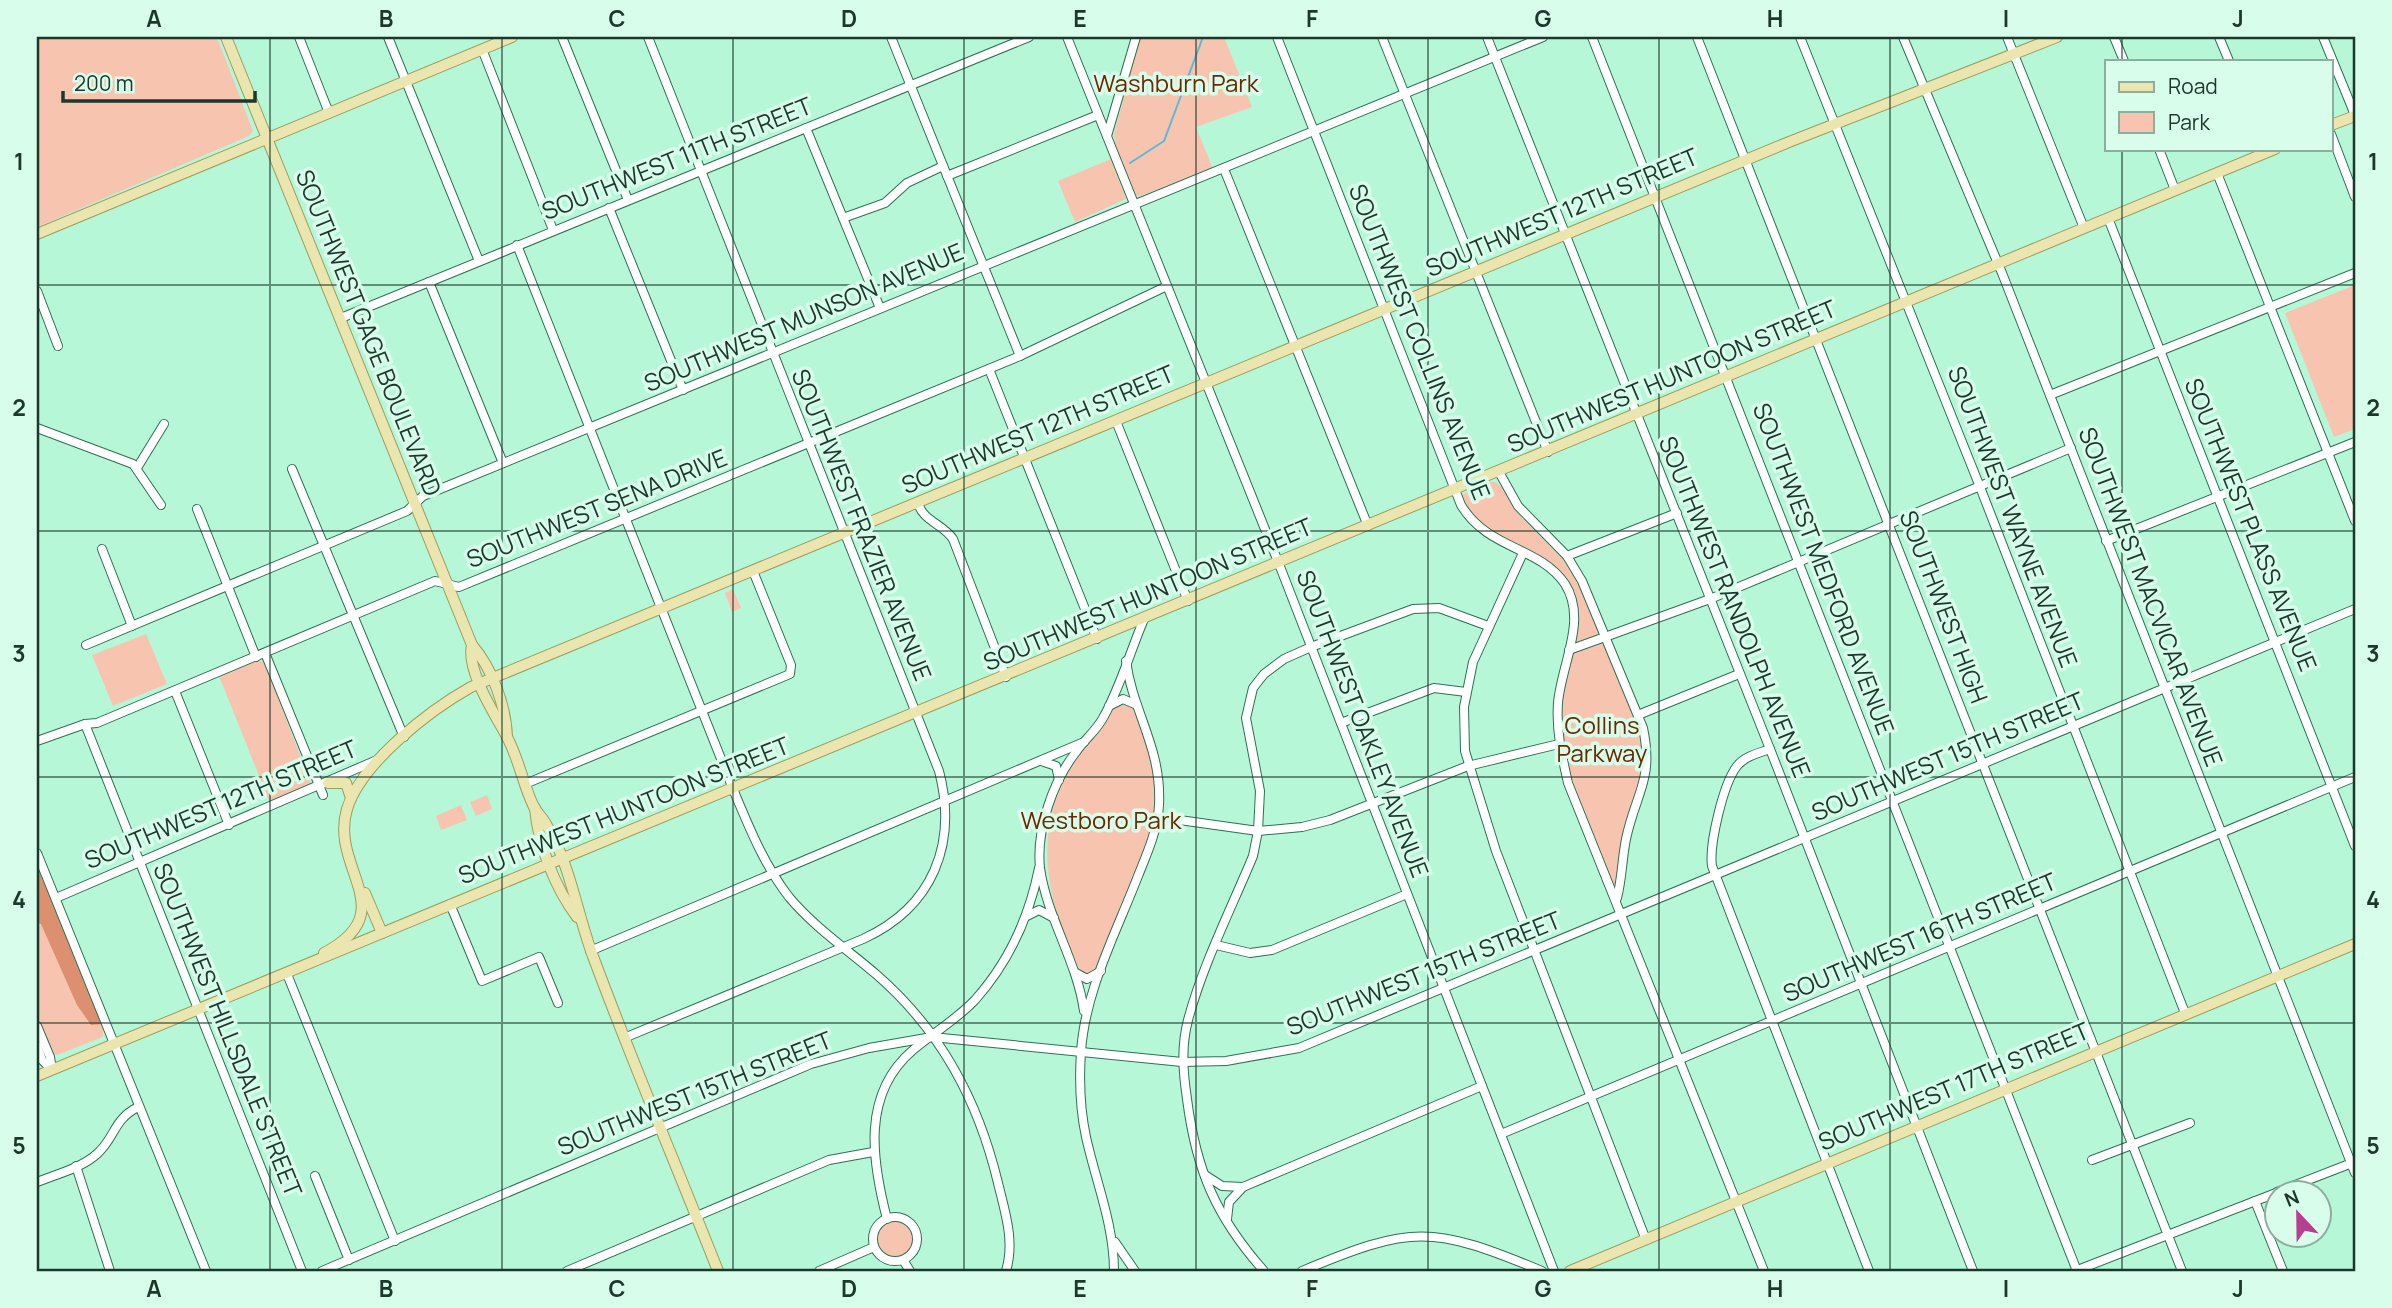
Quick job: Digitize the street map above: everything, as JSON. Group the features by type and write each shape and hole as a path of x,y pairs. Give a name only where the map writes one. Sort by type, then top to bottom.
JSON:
{"main road":[{"name":"SOUTHWEST GAGE BOULEVARD","path":"226,37 472,645 483,657 506,717 507,737"},
{"path":"37,234 512,37"},
{"name":"SOUTHWEST 12TH STREET","path":"383,757 454,698 480,682 844,534 1746,159 2057,37"},
{"path":"2332,125 2355,115"},
{"name":"SOUTHWEST HUNTOON STREET","path":"37,1076 1279,564 2269,150"},
{"name":"SOUTHWEST GAGE BOULEVARD","path":"472,645 470,655 495,721 507,737 535,808 547,825 575,895 578,918 590,951 718,1271"},
{"path":"304,967 309,960 345,941 359,924 362,897 350,861 345,830 351,799 364,776 383,757"},
{"path":"323,789 346,783 351,799"},
{"name":"SOUTHWEST GAGE BOULEVARD","path":"535,808 537,828 564,900 578,918"},
{"path":"350,861 382,933"},
{"name":"SOUTHWEST 17TH STREET","path":"1570,1271 2355,944"}],"street":[{"path":"299,37 329,113"},
{"path":"388,37 479,261"},
{"path":"562,37 628,200"},
{"name":"SOUTHWEST FRAZIER AVENUE","path":"624,1038 844,947 887,926 919,897 940,857 946,829 946,802 939,771 807,443 703,170 648,37"},
{"path":"891,37 1020,356"},
{"name":"SOUTHWEST 11TH STREET","path":"341,318 1028,37"},
{"name":"SOUTHWEST OAKLEY AVENUE","path":"1067,37 1279,564 1554,1271"},
{"path":"1107,136 1136,37"},
{"name":"SOUTHWEST COLLINS AVENUE","path":"1277,37 1457,489 1461,505 1473,523 1487,535 1550,568 1568,590 1575,619 1558,705 1559,744 1568,783 1609,887 1617,898 1764,1271"},
{"path":"1382,37 1548,452"},
{"name":"SOUTHWEST RANDOLPH AVENUE","path":"1487,37 1770,749 1973,1271"},
{"name":"SOUTHWEST MUNSON AVENUE","path":"86,645 407,511 424,496 503,463 1543,37"},
{"name":"SOUTHWEST MEDFORD AVENUE","path":"1592,37 2076,1271"},
{"name":"SOUTHWEST HIGH","path":"1696,37 2182,1271"},
{"name":"SOUTHWEST WAYNE AVENUE","path":"1800,37 1980,487 2185,1013"},
{"name":"SOUTHWEST MACVICAR AVENUE","path":"1903,37 2050,395 2355,1173"},
{"path":"2007,37 2084,228"},
{"path":"2114,37 2124,60"},
{"path":"2219,37 2229,60"},
{"path":"2323,37 2355,115"},
{"path":"482,49 554,230"},
{"path":"947,176 1098,115"},
{"path":"806,128 880,308"},
{"path":"2332,137 2355,197"},
{"path":"2159,150 2175,190"},
{"path":"843,218 885,203 907,183 943,166"},
{"path":"1224,169 1368,526"},
{"path":"2217,173 2355,521"},
{"path":"609,208 683,390"},
{"name":"SOUTHWEST PLASS AVENUE","path":"2108,218 2355,846"},
{"path":"517,245 733,789 773,874 791,900 909,1006 946,1052 968,1091 988,1144 1009,1230 1010,1257 1006,1271"},
{"path":"2050,395 2355,273"},
{"path":"429,282 503,463"},
{"name":"SOUTHWEST SENA DRIVE","path":"37,741 85,724 97,723 435,581 459,587 1020,356 1167,286"},
{"path":"37,291 58,346"},
{"path":"989,369 1097,639"},
{"path":"1116,421 1188,601"},
{"path":"137,468 164,424"},
{"path":"37,428 137,468 160,505"},
{"path":"2106,541 2355,442"},
{"path":"1569,650 1710,599 2071,449"},
{"path":"292,469 404,737"},
{"name":"SOUTHWEST COLLINS AVENUE","path":"1499,472 1527,517 1567,556 1592,602 1638,715 1648,752 1647,777 1626,837 1617,898"},
{"path":"918,503 922,512 948,531 953,539 1006,677"},
{"path":"197,509 256,657"},
{"path":"1567,556 1677,513"},
{"path":"102,549 132,626"},
{"path":"1523,553 1488,626 1466,692 1463,736 1468,766 1496,851 1646,1240"},
{"path":"525,784 791,672 753,571"},
{"path":"1264,1271 1229,1227 1202,1171 1193,1143 1182,1062 1188,1020 1253,856 1258,831 1259,781 1246,718 1249,699 1264,674 1284,659 1413,609 1439,608 1488,626"},
{"name":"SOUTHWEST 15TH STREET","path":"322,1271 811,1064 869,1048 932,1037 1182,1062 1226,1061 1298,1048 2355,610"},
{"path":"887,1219 873,1152 876,1113 891,1075 913,1051 973,1003 997,973 1027,916 1040,864 1047,813 1059,780 1109,706 1144,620"},
{"path":"265,653 323,789"},
{"path":"1114,1271 1113,1239 1083,1124 1081,1051 1085,1016 1158,817 1159,776 1156,756 1126,661"},
{"path":"1638,715 1739,674"},
{"path":"1341,723 1434,688 1466,692"},
{"path":"175,691 229,825"},
{"path":"1109,706 1127,699 1140,707"},
{"name":"SOUTHWEST HILLSDALE STREET","path":"85,724 302,1271"},
{"path":"590,951 1084,742"},
{"path":"1158,817 1258,831 1316,824 1468,766 1559,744"},
{"path":"1770,749 1742,761 1729,782 1711,850 1714,876 1869,1271"},
{"name":"SOUTHWEST 12TH STREET","path":"55,898 323,789 383,757"},
{"path":"1041,762 1056,766 1059,780"},
{"name":"SOUTHWEST 16TH STREET","path":"1501,1134 2355,777"},
{"path":"37,853 206,1271"},
{"path":"1040,864 1054,918 1076,973 1085,1016"},
{"path":"1216,945 1250,953 1272,950 1407,894"},
{"path":"450,904 482,981 539,957 558,1003"},
{"path":"1027,916 1039,909 1054,918"},
{"path":"1076,973 1087,979 1101,971"},
{"path":"287,974 395,1241"},
{"path":"37,1026 50,1056 52,1070"},
{"path":"37,1045 42,1060 52,1070"},
{"path":"1229,1227 1227,1209 1235,1193 1243,1187 1482,1086"},
{"path":"37,1182 76,1166 98,1153 119,1119 138,1107"},
{"path":"2092,1160 2190,1123"},
{"path":"567,1271 829,1160 873,1152"},
{"path":"2314,1178 2351,1163"},
{"path":"76,1166 110,1271"},
{"path":"1202,1171 1222,1186 1243,1187"},
{"path":"315,1176 349,1260"},
{"path":"2076,1271 2167,1233 2262,1198"},
{"path":"2255,1201 2283,1271"},
{"path":"902,1218 916,1231 915,1248 903,1260 884,1259 874,1247 876,1228 887,1219 902,1218"},
{"path":"1302,1271 1368,1244 1418,1235 1471,1242 1542,1271"},
{"path":"1113,1239 1135,1271"},
{"path":"818,1271 874,1247"},
{"path":"903,1260 910,1271"}],"green space":[{"path":"37,37 217,37 253,131 249,136 37,227"},
{"name":"Washburn Park","path":"1140,37 1224,37 1252,107 1196,127 1213,169 1137,197 1116,151 1114,134"},
{"path":"1111,159 1126,199 1075,222 1058,181"},
{"path":"2355,285 2355,429 2334,437 2285,313"},
{"name":"Collins Parkway","path":"1486,482 1495,482 1502,487 1522,518 1564,560 1587,599 1638,726 1644,765 1615,887 1606,872 1578,799 1563,741 1563,689 1576,643 1578,608 1570,586 1556,570 1481,527 1468,513 1462,495"},
{"path":"733,589 741,608 732,612 725,593"},
{"path":"146,634 167,684 113,706 92,655"},
{"path":"258,660 264,662 311,784 270,803 219,676"},
{"name":"Westboro Park","path":"1124,703 1134,706 1153,769 1154,801 1151,825 1136,874 1097,967 1087,974 1072,956 1051,890 1047,847 1049,825 1062,783 1074,763 1114,706"},
{"path":"487,795 492,809 476,816 470,802"},
{"path":"461,805 467,820 441,830 436,816"},
{"path":"37,923 41,923 103,1024 103,1037 57,1055 53,1054 37,1023"},
{"path":"895,1220 908,1226 914,1239 908,1252 895,1258 882,1252 876,1239 882,1226"}],"shaded area":[{"path":"37,861 103,1024 91,1025 77,1005 41,924 37,923"}],"waterway":[{"path":"1130,163 1164,141 1203,37"}]}
